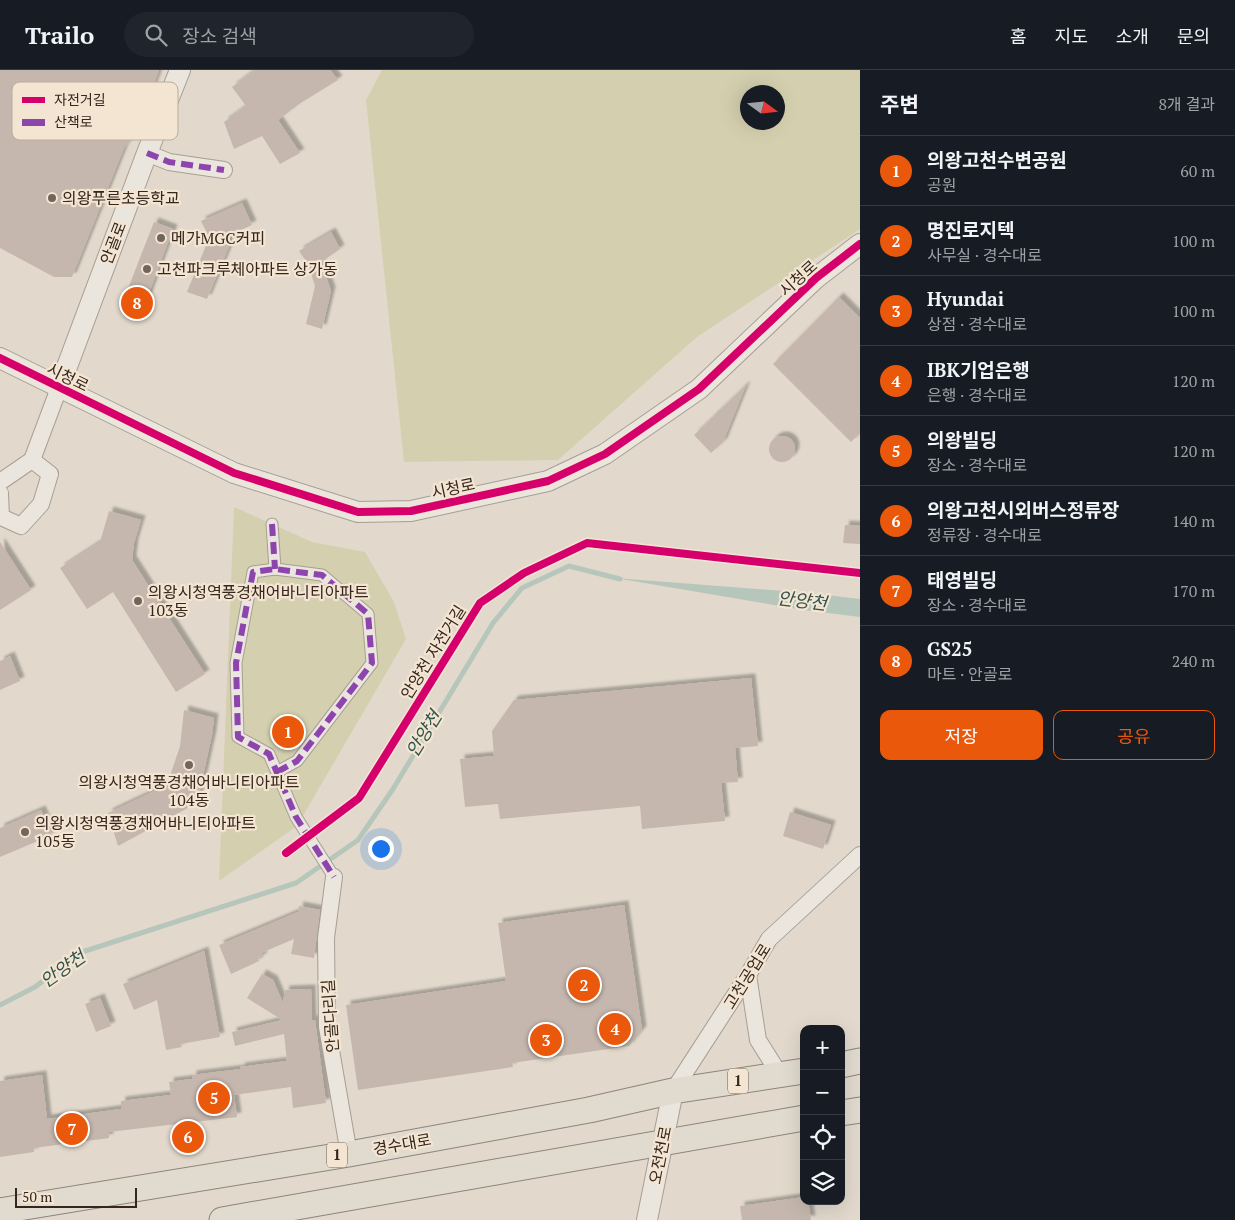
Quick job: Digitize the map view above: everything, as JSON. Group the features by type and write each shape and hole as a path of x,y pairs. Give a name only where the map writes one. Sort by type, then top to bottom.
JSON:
{"main road":[{"path":"845,1063 860,1061"},
{"name":"경수대로","path":"0,1211 349,1154 589,1110 673,1091 800,1072"},
{"path":"845,1112 860,1110"},
{"path":"222,1220 800,1119"}],"street":[{"name":"안골로","path":"175,82 180,70"},
{"name":"안골로","path":"59,388 152,140"},
{"path":"147,153 169,162 224,170"},
{"name":"시청로","path":"0,358 234,473 358,512 411,511 548,481 605,454 699,389 816,278 860,244"},
{"path":"0,482 32,460 59,388"},
{"path":"0,493 1,517 21,526 40,504 50,474 32,460"},
{"path":"272,524 275,569"},
{"path":"277,772 296,761 372,663 368,614 322,575 275,569 253,572 236,663 238,737 269,754 296,817 334,877"},
{"name":"고천공업로","path":"673,1091 769,939 860,855"},
{"name":"안골다리길","path":"334,877 326,938 327,1027 349,1154"},
{"path":"748,975 758,1040 780,1075"},
{"name":"오전천로","path":"647,1220 673,1091"}],"shaded area":[{"path":"382,70 860,70 860,229 697,337 558,460 404,462 366,100"},
{"path":"234,507 312,542 365,552 394,602 406,639 297,826 219,881"}],"water":[{"path":"615,578 810,593 860,599 860,617 804,610"}],"building":[{"name":"의왕푸른초등학교","path":"0,70 159,70 155,82 12,82 12,140 130,140 124,148 72,277 54,277 0,248"},
{"path":"255,70 330,70 338,80 299,104 278,120 300,153 280,164 262,136 234,149 224,122 246,106 232,87"},
{"path":"242,203 252,225 227,236 230,244 207,299 187,292 207,243 213,245 201,221"},
{"name":"고천파크루체아파트 상가동","path":"154,222 173,229 140,317 120,309"},
{"path":"331,232 340,249 321,262 331,291 322,329 306,324 315,286 308,264 299,251"},
{"path":"839,297 860,318 860,433 851,442 773,364"},
{"path":"746,385 723,442 711,453 694,435"},
{"path":"782,436 791,440 795,449 791,458 782,462 773,458 769,449 773,440"},
{"name":"의왕시청역풍경채어바니티아파트 103동","path":"109,511 141,520 134,543 132,560 205,674 176,692 113,592 87,609 60,568 100,542"},
{"path":"845,525 860,526 860,544 843,543"},
{"path":"0,542 31,590 0,610"},
{"path":"10,656 20,681 0,690 0,661"},
{"path":"751,678 758,746 735,748 738,782 721,783 725,821 642,829 640,806 500,819 498,804 465,807 460,759 494,756 492,731 514,700"},
{"name":"의왕시청역풍경채어바니티아파트 104동","path":"184,710 214,718 197,803 118,846 108,813 167,785 180,746"},
{"name":"의왕시청역풍경채어바니티아파트 105동","path":"41,810 52,835 0,857 0,828"},
{"path":"790,812 831,825 823,849 783,836"},
{"path":"624,905 642,1030 629,1046 512,1063 513,1067 358,1090 346,1005 506,981 498,923"},
{"path":"299,906 320,910 314,958 291,954 294,939 261,953 263,957 258,959 259,961 231,974 219,945 298,912"},
{"path":"204,951 220,1037 181,1044 182,1047 166,1050 157,1000 134,1010 123,984"},
{"path":"262,974 273,980 283,1003 285,990 311,989 312,1020 315,1020 326,1103 293,1108 291,1087 234,1095 237,1117 109,1132 109,1138 34,1148 34,1152 0,1157 0,1081 42,1075 47,1119 121,1109 121,1101 171,1095 169,1082 192,1079 192,1075 287,1061 284,1034 235,1046 232,1032 282,1020 247,998"},
{"path":"100,998 111,1026 96,1032 85,1004"},
{"path":"800,1198 800,1205 809,1205 811,1220 742,1220 740,1206"}],"waterway":[{"name":"안양천","path":"0,1005 35,987 79,953 296,883 358,840 393,789 493,623 522,588 569,566 620,579"}],"marked path":[{"path":"147,153 169,162 224,170"},
{"path":"272,524 275,569"},
{"path":"277,772 297,761 372,663 368,614 322,575 275,569 253,572 236,663 238,737 269,754 296,817 334,877"}],"cycle path":[{"path":"0,358 234,473 358,512 411,511 548,481 605,454 699,389 816,278 860,244"},
{"name":"안양천 자전거길","path":"286,853 359,798 480,603 524,573 587,543 860,573"}],"place":[{"name":"의왕푸른초등학교","path":"52,198"},
{"name":"메가MGC커피","path":"161,238"},
{"name":"고천파크루체아파트 상가동","path":"147,269"},
{"name":"GS25","path":"137,303"},
{"name":"의왕시청역풍경채어바니티아파트 103동","path":"138,601"},
{"name":"의왕고천수변공원","path":"288,732"},
{"name":"의왕시청역풍경채어바니티아파트 104동","path":"189,765"},
{"name":"의왕시청역풍경채어바니티아파트 105동","path":"25,832"},
{"name":"명진로지텍","path":"584,985"},
{"name":"IBK기업은행","path":"615,1029"},
{"name":"Hyundai","path":"546,1040"},
{"name":"의왕빌딩","path":"214,1098"},
{"name":"태영빌딩","path":"72,1129"},
{"name":"의왕고천시외버스정류장","path":"188,1137"}]}
